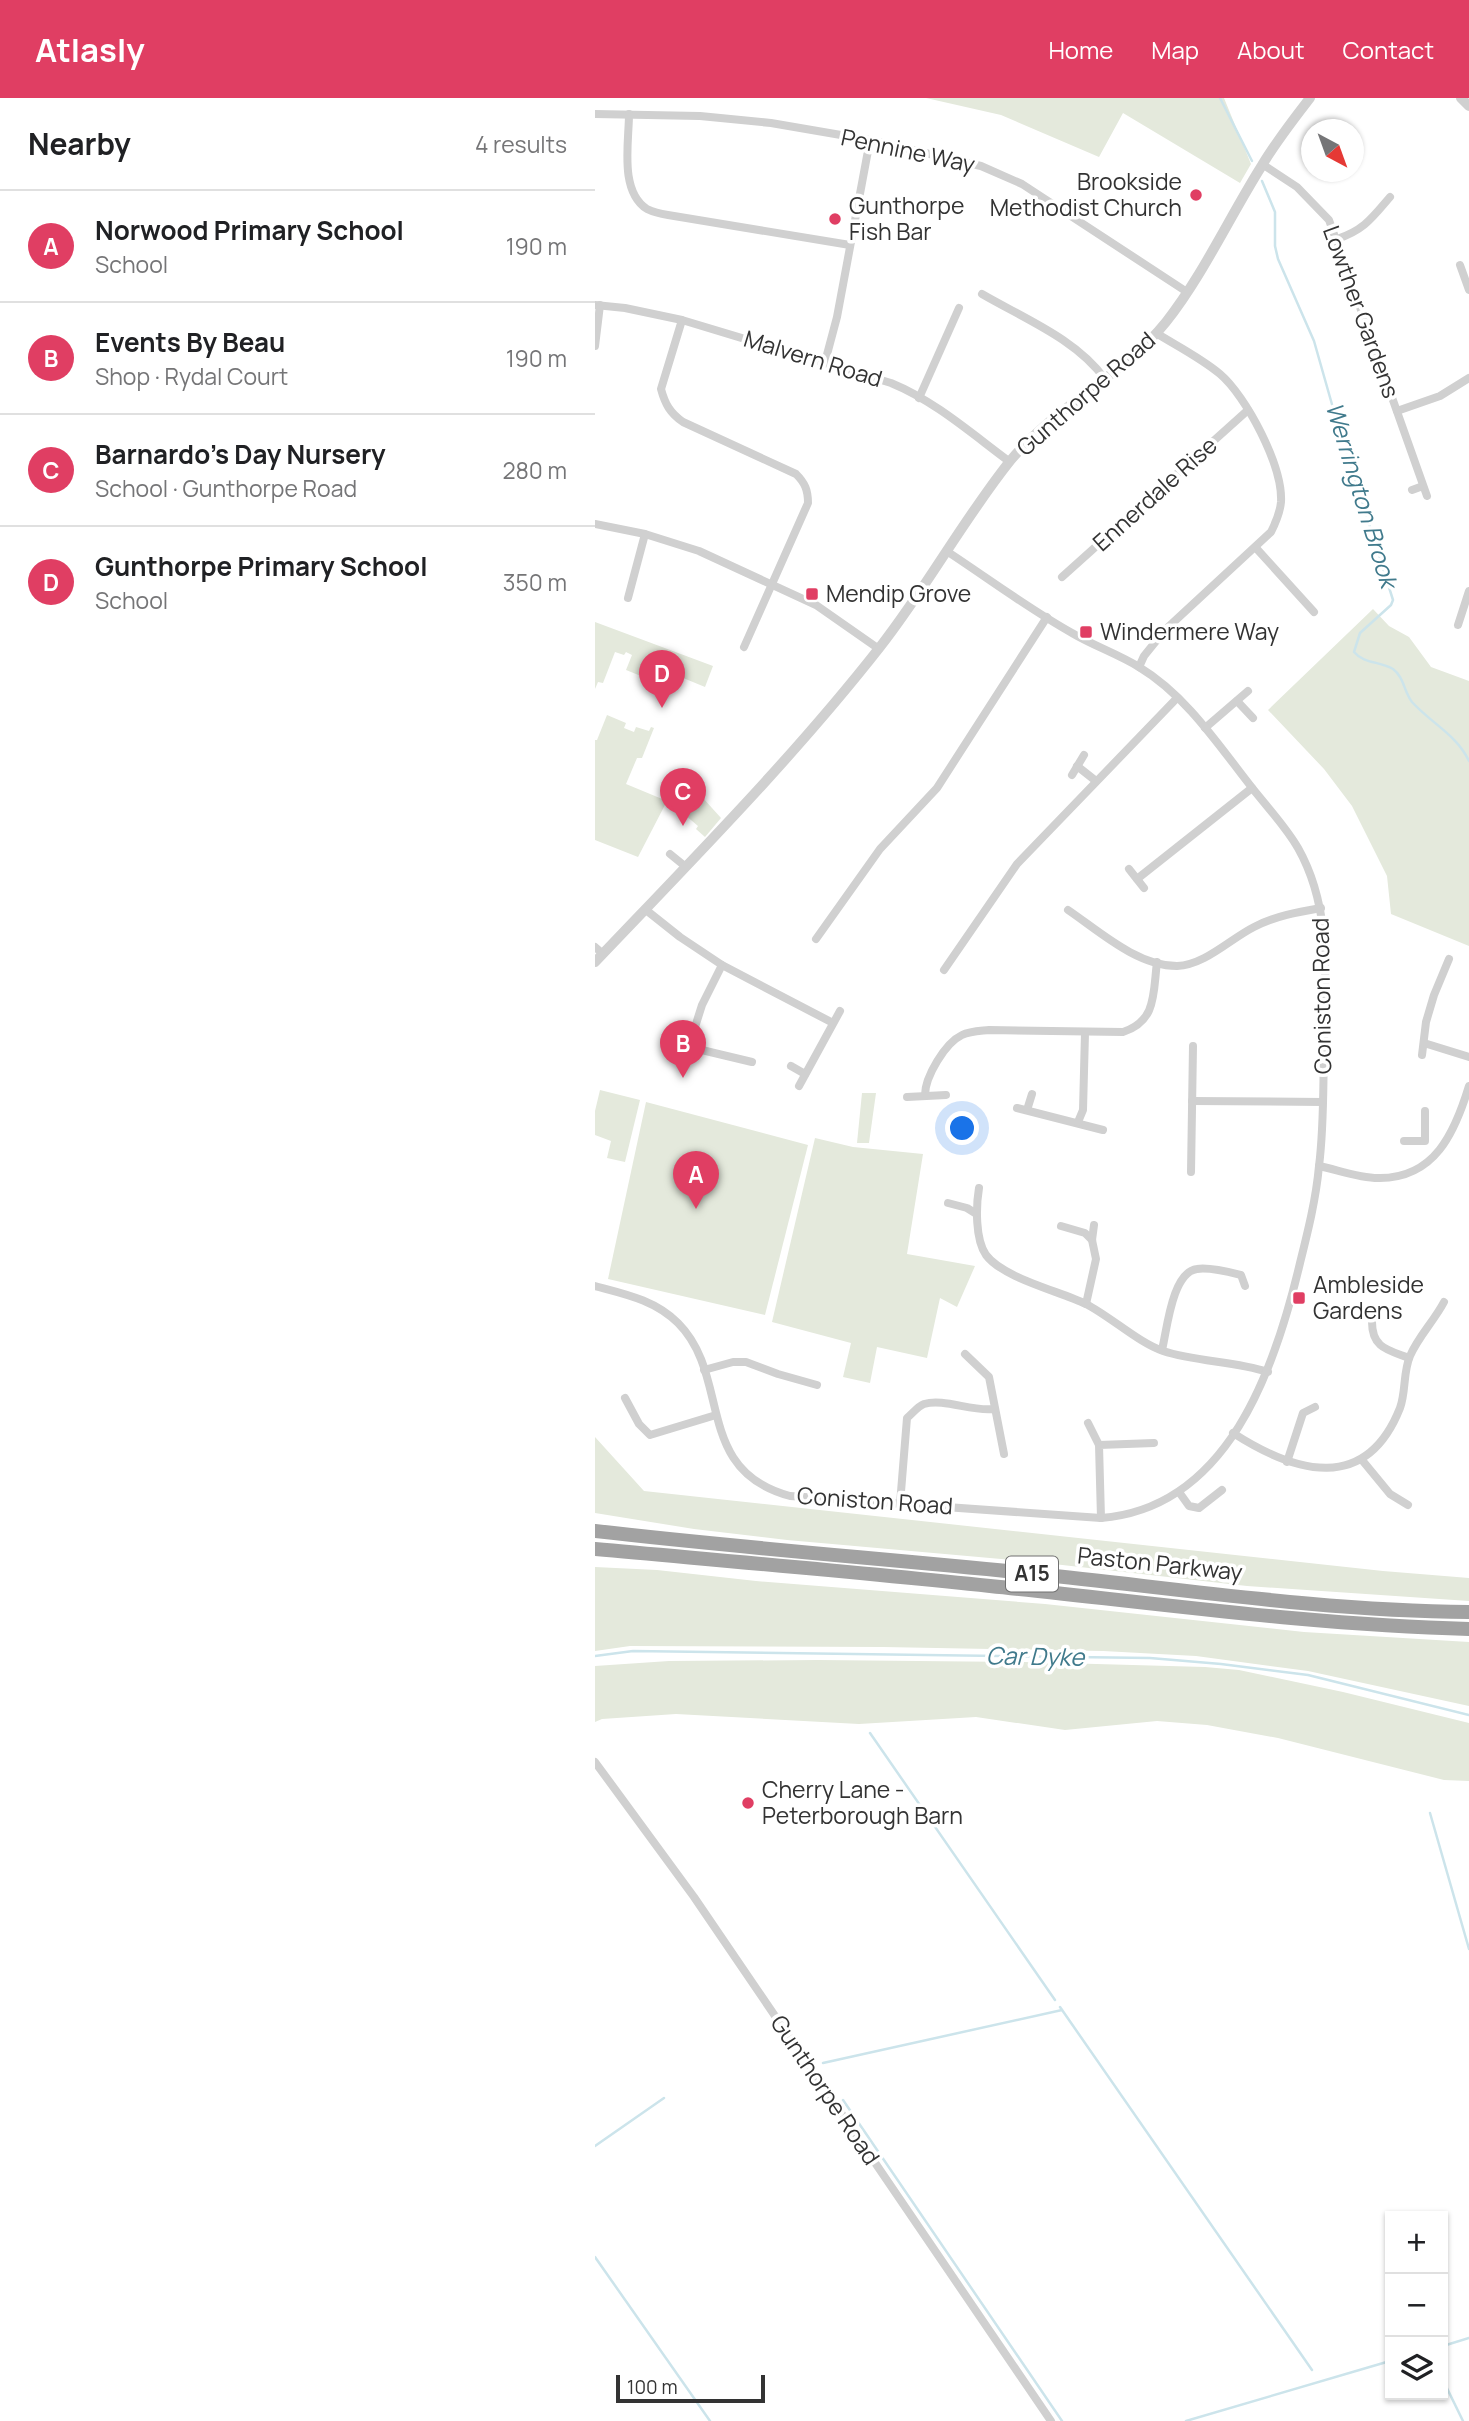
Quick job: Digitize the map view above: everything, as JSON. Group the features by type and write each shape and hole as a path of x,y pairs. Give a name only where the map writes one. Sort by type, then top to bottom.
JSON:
{"highway":[{"name":"Paston Parkway","path":"595,1531 1224,1595 1469,1612"},
{"name":"Paston Parkway","path":"595,1549 977,1584 1279,1618 1390,1627 1469,1629"}],"street":[{"name":"Gunthorpe Road","path":"598,955 646,910 686,867 790,753 879,649 1010,462 1051,420 1131,359 1156,334 1187,292 1262,164 1310,98"},
{"path":"1461,98 1469,106"},
{"name":"Pennine Way","path":"595,114 700,116 759,122 870,140 981,166 1022,184 1187,292"},
{"path":"629,114 629,174 632,191 646,208 668,215 850,245"},
{"path":"825,362 837,317 870,140"},
{"name":"Lowther Gardens","path":"1262,164 1297,187 1329,220 1427,496"},
{"path":"1337,239 1360,230 1390,197"},
{"path":"1460,265 1469,290"},
{"path":"982,294 1079,350 1105,379"},
{"path":"595,346 597,305"},
{"name":"Malvern Road","path":"597,305 625,307 682,320 891,383 944,413 1010,462"},
{"path":"919,398 958,308"},
{"path":"682,320 661,389 663,399 673,415 796,474 807,488 808,503 744,647"},
{"path":"1139,667 1144,656 1165,630 1271,532 1279,516 1281,501 1277,471 1248,410 1222,375 1156,334"},
{"path":"1397,411 1440,396 1469,378"},
{"name":"Ennerdale Rise","path":"1062,577 1248,410"},
{"path":"1412,490 1423,486"},
{"path":"595,524 645,534 699,551 816,605 879,649"},
{"path":"628,598 645,534"},
{"path":"1256,548 1314,612"},
{"name":"Coniston Road","path":"595,1286 650,1302 664,1311 689,1337 704,1370 722,1438 736,1462 748,1475 777,1492 790,1496 1101,1518 1122,1516 1141,1511 1179,1492 1195,1480 1214,1461 1233,1433 1268,1372 1286,1321 1315,1197 1319,1166 1323,1102 1325,955 1321,908 1315,886 1296,845 1205,728 1177,698 1139,667 1088,642 948,552"},
{"path":"1458,625 1469,591"},
{"path":"1292,604 1300,596"},
{"path":"816,939 880,849 944,778 1047,617"},
{"path":"1205,728 1248,691"},
{"path":"944,970 1017,864 1177,698"},
{"path":"1237,701 1253,718"},
{"path":"1072,775 1084,755"},
{"path":"1077,766 1096,782"},
{"path":"1137,879 1252,788"},
{"path":"670,854 686,867"},
{"path":"1129,869 1144,888"},
{"path":"1067,910 1129,951 1176,966 1188,964 1272,919 1321,908"},
{"path":"646,910 722,965 833,1023"},
{"path":"1422,1055 1426,1022 1449,958"},
{"path":"925,1095 929,1076 950,1043 959,1036 989,1030 1123,1032 1142,1023 1151,1007 1157,962"},
{"path":"689,1046 702,1005 722,965"},
{"path":"799,1086 840,1011"},
{"path":"1078,1122 1083,1110 1085,1033"},
{"path":"664,1041 752,1062"},
{"path":"1425,1043 1469,1058"},
{"path":"1191,1172 1193,1045"},
{"path":"791,1066 805,1074"},
{"path":"1319,1166 1377,1178 1416,1170 1438,1153 1447,1142 1465,1112 1469,1086"},
{"path":"1027,1110 1032,1094"},
{"path":"907,1097 946,1095"},
{"path":"1192,1101 1323,1102"},
{"path":"1017,1108 1103,1130"},
{"path":"1425,1111 1425,1141"},
{"path":"1404,1140 1425,1141 1438,1153"},
{"path":"979,1188 975,1213 984,1252 1000,1269 1086,1304 1162,1350 1268,1372"},
{"path":"948,1203 975,1213"},
{"path":"1086,1304 1097,1258 1092,1240 1094,1225"},
{"path":"1061,1226 1085,1233 1092,1240"},
{"path":"1162,1350 1178,1283 1186,1274 1196,1268 1241,1275 1245,1286"},
{"path":"1233,1433 1287,1462 1329,1466 1362,1460 1374,1451 1393,1423 1401,1406 1409,1358 1444,1302"},
{"path":"1372,1322 1372,1334 1381,1346 1409,1358"},
{"path":"965,1354 989,1377 1004,1454"},
{"path":"704,1370 733,1362 746,1362 817,1385"},
{"path":"625,1398 639,1424 650,1435 716,1415"},
{"path":"900,1504 907,1418 923,1404 939,1403 979,1411 994,1409"},
{"path":"1287,1462 1303,1413 1315,1407"},
{"path":"1088,1423 1099,1445 1101,1518"},
{"path":"1099,1445 1154,1443"},
{"path":"1362,1460 1390,1494 1408,1505"},
{"path":"1179,1492 1189,1506 1199,1508 1221,1490"},
{"name":"Gunthorpe Road","path":"595,1762 694,1897 1051,2421"}],"shaded area":[{"path":"926,98 1224,98 1251,164 1240,183 1123,113 1099,157 1001,115"},
{"path":"1373,609 1389,626 1409,637 1431,667 1469,681 1469,946 1391,914 1387,876 1352,806 1324,769 1268,710"},
{"path":"595,622 713,666 705,687 671,673 665,685 657,683 659,677 644,670 641,676 626,670 632,655 615,652 603,683 598,682 595,689"},
{"path":"607,715 626,723 624,728 634,732 636,727 649,731 651,727 654,728 642,758 637,758 626,784 667,801 638,857 595,840 595,740"},
{"path":"684,777 721,818 705,837 696,829 698,826 670,802"},
{"path":"600,1090 640,1100 625,1162 607,1158 611,1141 595,1135 595,1111"},
{"path":"862,1093 876,1093 869,1143 857,1143"},
{"path":"646,1102 808,1145 765,1315 608,1279"},
{"path":"815,1138 853,1147 923,1154 907,1254 975,1266 957,1307 940,1298 927,1358 877,1347 870,1383 843,1377 851,1343 772,1322"},
{"path":"595,1437 644,1491 1469,1578 1469,1601 1247,1586 1036,1562 787,1540 595,1513"},
{"path":"595,1567 1045,1604 1304,1632 1469,1642 1469,1706 1308,1671 1196,1656 1103,1651 883,1647 630,1646 595,1651"},
{"path":"669,1661 1024,1662 1239,1670 1469,1723 1469,1781 1444,1780 1278,1738 1207,1725 1157,1721 1065,1730 976,1717 859,1724 676,1714 602,1719 595,1722 595,1666"}],"waterway":[{"name":"Werrington Brook","path":"1220,98 1252,161"},
{"name":"Werrington Brook","path":"1262,181 1275,212 1275,246 1278,259 1314,341 1393,600 1391,605 1360,633 1354,652 1362,659 1388,666 1397,672 1412,702 1451,736 1469,761"},
{"name":"Car Dyke","path":"595,1656 633,1651 1150,1658 1308,1675 1469,1715"},
{"path":"870,1733 1055,2000"},
{"path":"1430,1813 1469,1949"},
{"path":"1060,2007 1312,2370"},
{"path":"823,2063 1062,2010"},
{"path":"595,2146 664,2098"},
{"path":"843,2100 1062,2421"},
{"path":"595,2257 710,2421"},
{"path":"1448,2344 1469,2338"},
{"path":"1186,2421 1385,2362"},
{"path":"1448,2390 1463,2421"}],"place":[{"name":"Brookside Methodist Church","path":"1196,195"},
{"name":"Gunthorpe Fish Bar","path":"835,219"},
{"name":"Mendip Grove","path":"812,594"},
{"name":"Windermere Way","path":"1086,632"},
{"name":"Gunthorpe Primary School","path":"662,708"},
{"name":"Barnardo's Day Nursery","path":"683,826"},
{"name":"Events By Beau","path":"683,1078"},
{"name":"Norwood Primary School","path":"696,1209"},
{"name":"Ambleside Gardens","path":"1299,1298"},
{"name":"Cherry Lane - Peterborough Barn","path":"748,1803"}]}
